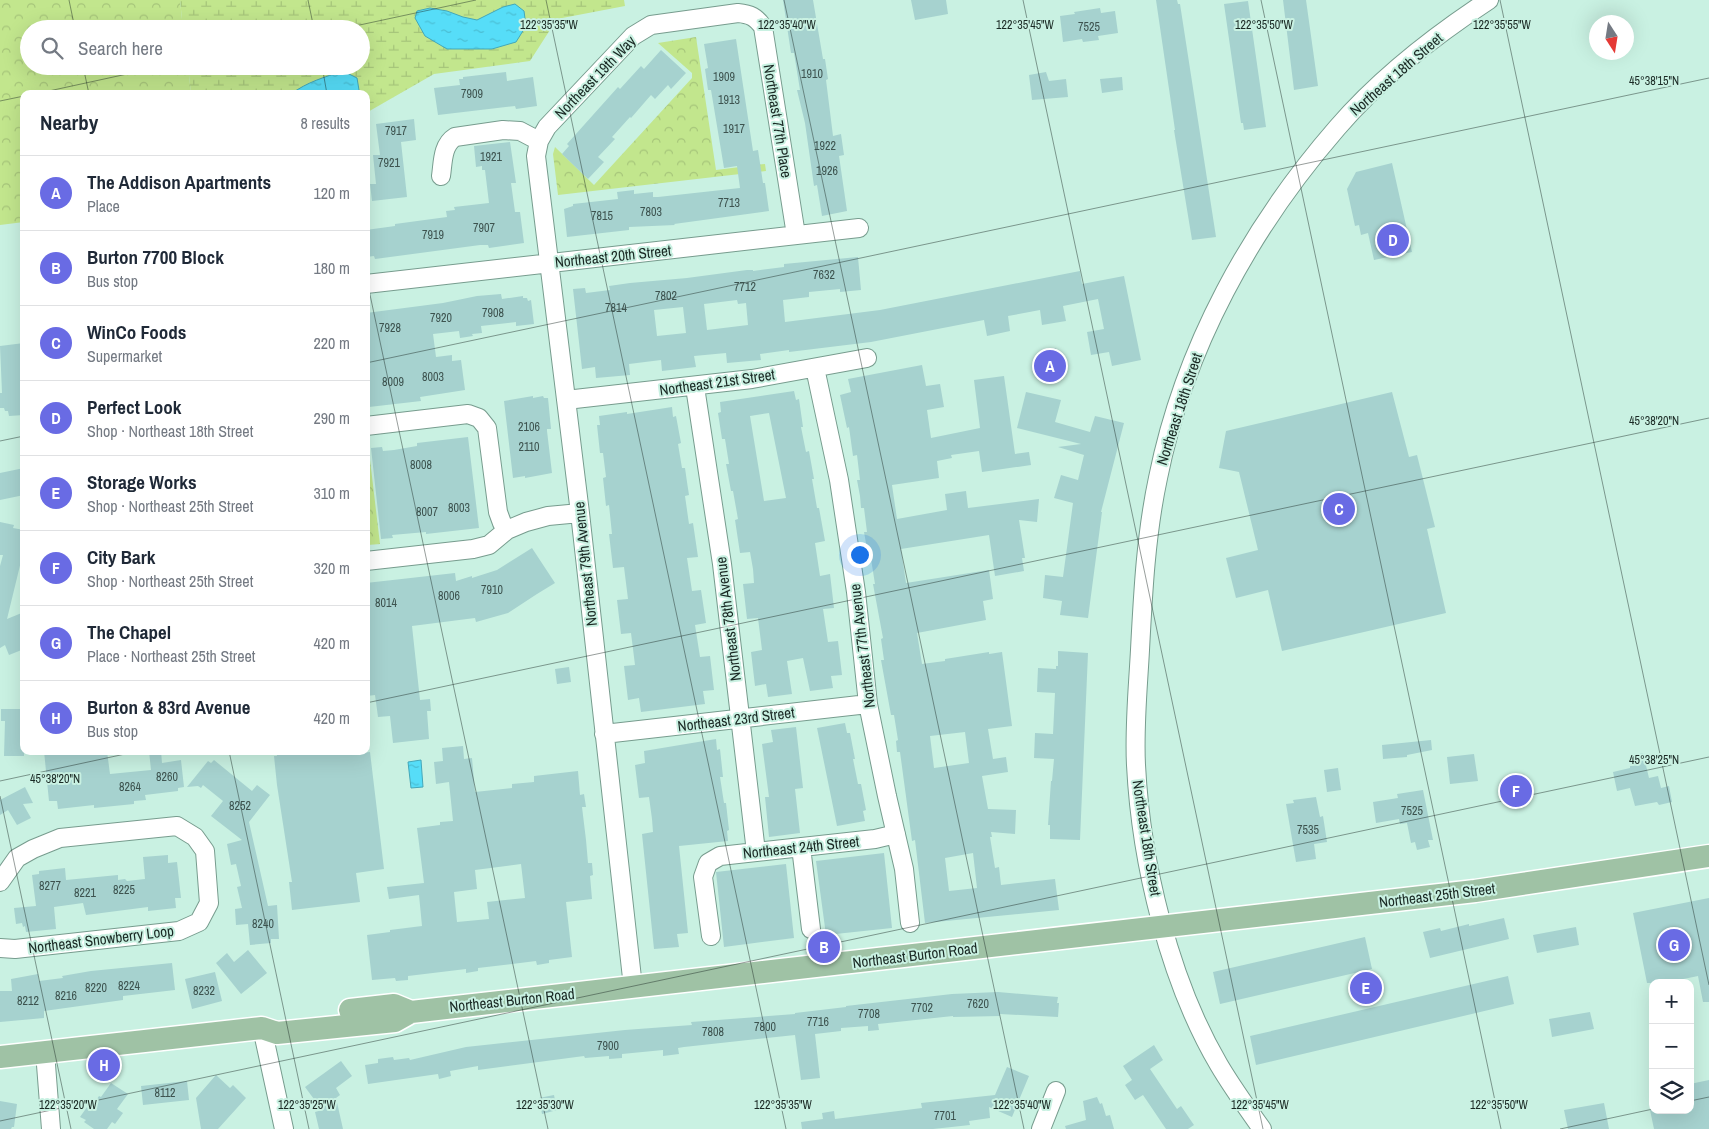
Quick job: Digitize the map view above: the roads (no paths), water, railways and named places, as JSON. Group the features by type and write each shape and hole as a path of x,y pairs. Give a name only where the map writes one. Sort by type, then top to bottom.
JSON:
{"main road":[{"name":"Northeast 25th Street","path":"1163,926 1475,891 1709,856"},
{"name":"Northeast Burton Road","path":"0,1057 262,1028 276,1018 394,1005 410,1012 1163,926"}],"street":[{"name":"Northeast 18th Street","path":"1163,926 1148,863 1139,807 1136,721 1147,545 1158,476 1187,378 1207,329 1240,263 1289,186 1339,126 1384,81 1430,42 1489,0"},
{"name":"Northeast 19th Way","path":"539,141 548,127 633,36 652,25 738,13 750,7"},
{"name":"Northeast 77th Place","path":"750,7 763,27 796,235"},
{"path":"441,176 445,149 450,140 455,137 503,130 520,132 539,141"},
{"name":"Northeast 79th Avenue","path":"539,141 536,156 580,513 633,987"},
{"name":"Northeast 20th Street","path":"370,284 859,228"},
{"name":"Northeast 21st Street","path":"566,400 695,387 752,379 867,358"},
{"name":"Northeast 77th Avenue","path":"815,368 842,498 856,592 868,704 904,869 910,923"},
{"name":"Northeast 78th Avenue","path":"695,387 722,564 756,852"},
{"path":"370,426 468,414 479,418 487,428 498,512 507,530"},
{"path":"370,561 473,549 489,545 507,530 526,522 548,516 580,513"},
{"name":"Northeast 23rd Street","path":"604,734 868,704"},
{"name":"Northeast Snowberry Loop","path":"0,882 17,858 33,848 60,838 177,826 195,837 205,851 209,903 199,922 179,931 15,950 0,948"},
{"name":"Northeast 24th Street","path":"711,936 703,878 708,863 720,856 875,839 896,834"},
{"path":"801,848 812,929"},
{"path":"1163,926 1174,963 1196,1019 1218,1064 1262,1129"},
{"path":"262,1028 284,1129"},
{"path":"44,1052 48,1073 51,1129"},
{"path":"1041,1129 1056,1091"}],"water":[{"path":"515,4 524,11 526,26 516,42 492,49 447,49 425,36 415,18 417,11 430,8 477,20 503,7"},
{"path":"332,75 351,75 357,78 359,90 297,90"},
{"path":"421,760 423,787 411,788 408,762"}],"place":[{"name":"Perfect Look","path":"1393,240"},
{"name":"The Addison Apartments","path":"1050,366"},
{"name":"WinCo Foods","path":"1339,509"},
{"name":"City Bark","path":"1516,791"},
{"name":"The Chapel","path":"1674,945"},
{"name":"Burton 7700 Block","path":"824,947"},
{"name":"Storage Works","path":"1366,988"},
{"name":"Burton & 83rd Avenue","path":"104,1065"}]}
